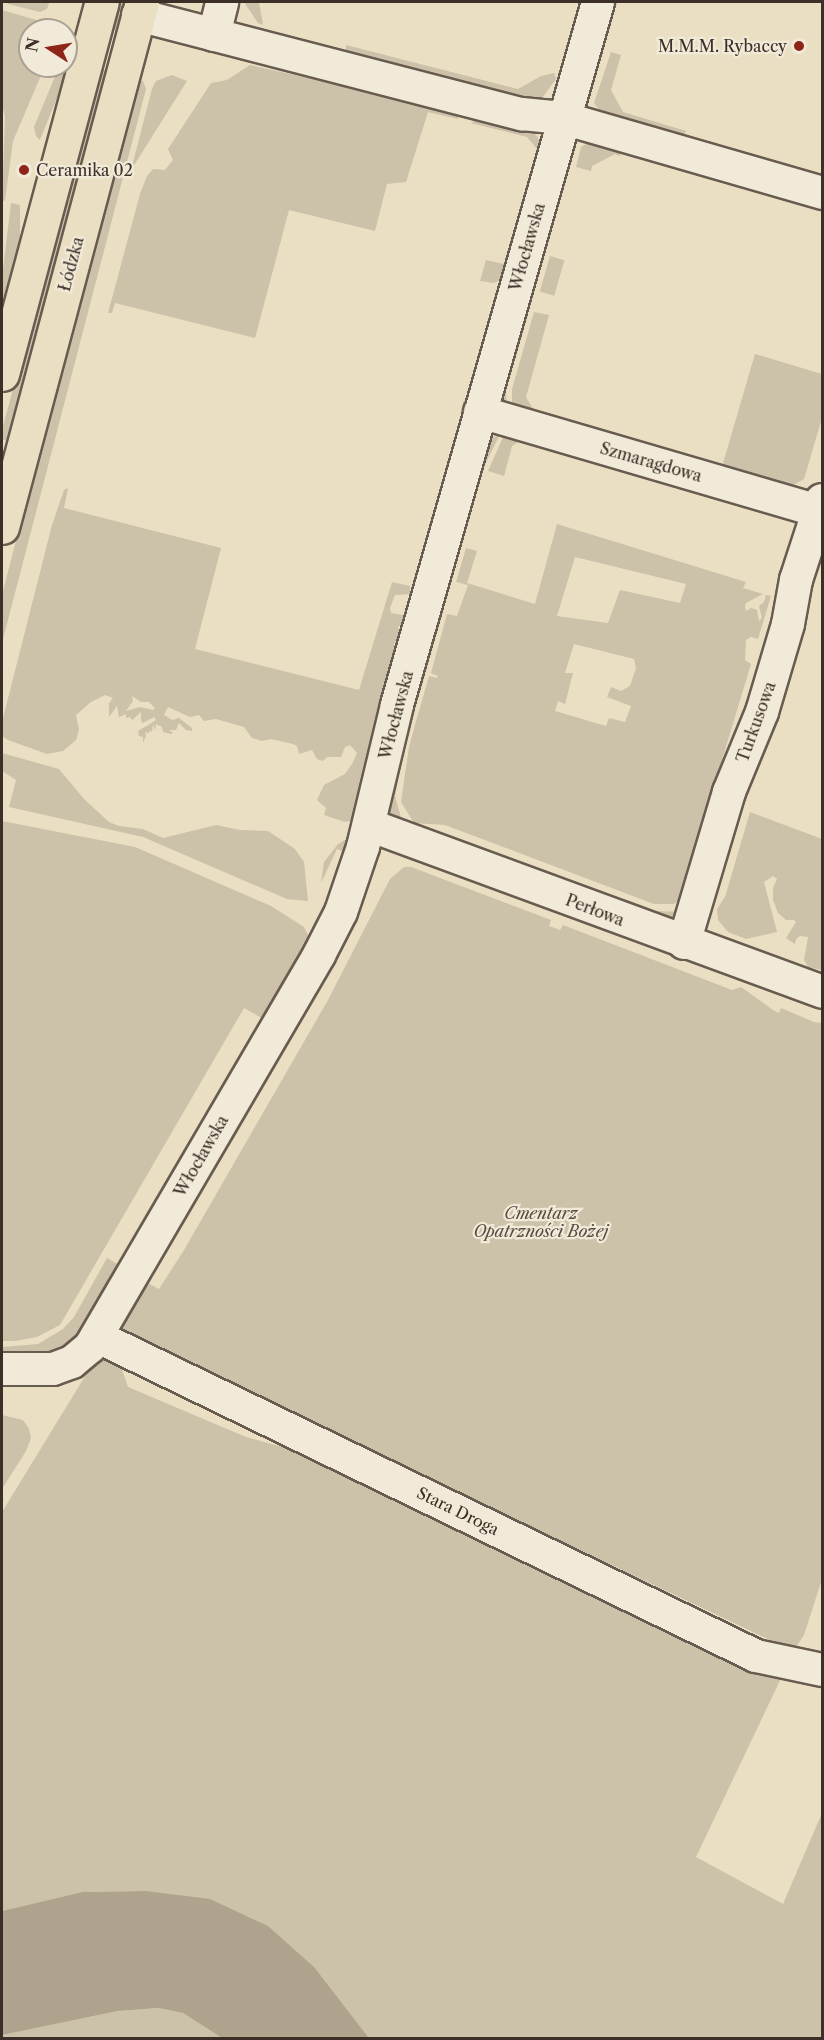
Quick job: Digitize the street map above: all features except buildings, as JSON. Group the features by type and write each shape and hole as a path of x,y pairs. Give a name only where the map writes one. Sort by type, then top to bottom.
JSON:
{"main road":[{"path":"2,374 95,3"},
{"name":"Łódzka","path":"2,527 140,8"}],"street":[{"path":"214,35 222,2"},
{"name":"Włocławska","path":"2,1369 41,1370 62,1366 81,1355 98,1337 332,930 352,883 369,825 388,737 598,2"},
{"path":"140,8 214,35 522,114 563,118 822,193"},
{"name":"Szmaragdowa","path":"480,412 821,508"},
{"name":"Turkusowa","path":"684,943 729,792 762,712 788,624 796,580 821,508"},
{"name":"Perłowa","path":"369,825 822,992"},
{"name":"Stara Droga","path":"98,1337 756,1656 822,1670"}],"green space":[{"path":"6,2 49,3 47,9 40,12"},
{"path":"115,2 128,2 128,46 115,46"},
{"path":"244,2 259,2 263,25 258,23"},
{"path":"2,10 30,18 18,18 18,78 40,78 13,141 5,200 2,202 5,117 2,104"},
{"path":"346,45 518,89 541,76 554,73 556,79 542,98 529,102 352,56 346,51"},
{"path":"611,52 621,55 611,90 623,112 686,131 684,135 600,111 594,103"},
{"path":"250,65 459,111 458,119 428,112 406,182 387,184 375,231 289,210 255,338 115,303 112,313 108,313 140,194 147,176 153,169 165,170 173,160 168,149 211,83 227,80"},
{"path":"99,68 110,71 10,442 2,440 2,430"},
{"path":"172,75 187,81 131,170 152,89 156,81"},
{"path":"54,78 65,78 40,140 36,136 34,127"},
{"path":"135,79 143,81 146,89 2,643 2,595"},
{"path":"480,118 527,129 537,136 542,147 512,265 505,269 500,280 494,283 480,281 486,260 504,264 537,149 527,137 471,123"},
{"path":"588,143 621,152 620,156 615,154 592,166 591,171 576,167 581,147"},
{"path":"11,203 20,205 20,250 2,322 2,278"},
{"path":"550,256 564,260 554,296 540,292"},
{"path":"534,312 549,315 526,397 536,414 512,408 512,389"},
{"path":"528,315 506,390 507,408 499,399 522,316"},
{"path":"755,354 822,374 822,418 804,479 786,489 721,470"},
{"path":"500,434 481,473 479,473 486,442"},
{"path":"504,435 521,440 512,446 504,476 488,471"},
{"path":"68,488 64,508 221,548 195,649 359,690 392,582 410,586 410,594 395,595 390,608 391,613 403,615 406,620 398,627 401,633 398,637 401,642 393,644 398,647 356,820 345,822 324,815 326,808 317,800 324,785 345,774 352,764 357,753 350,745 345,747 341,757 327,757 323,761 317,759 312,750 299,754 297,746 293,744 271,739 262,741 252,738 244,727 216,719 204,721 199,715 190,717 168,707 164,715 172,720 179,718 192,728 192,731 186,730 179,723 176,730 169,730 173,733 171,734 163,732 162,727 156,724 155,731 153,724 152,732 150,730 149,733 145,732 143,743 143,737 139,736 138,731 156,720 154,717 143,723 141,712 132,720 130,717 126,718 126,714 119,717 117,706 109,717 109,703 113,698 105,695 91,702 76,715 79,730 76,740 63,751 47,754 2,736 2,722 52,525 64,490","holes":["132,696 141,702 149,702 155,708 153,710 140,707 126,711 133,701"]},
{"path":"557,524 746,582 743,588 763,594 746,603 745,607 746,611 751,608 757,610 759,621 762,618 759,606 764,602 766,595 771,596 758,639 751,637 746,640 745,660 751,664 680,899 674,904 654,904 445,825 414,823 401,802 409,747 429,676 437,678 438,676 431,673 447,614 457,616 468,585 456,582 466,548 477,551 467,583 535,604","holes":["575,557 686,584 680,603 620,590 608,623 557,616","574,644 634,659 636,668 630,686 621,691 611,687 607,697 631,706 625,722 609,718 606,726 555,711 558,701 565,704 573,673 565,673"]},
{"path":"440,610 443,612 406,741 395,796 403,825 390,815 386,794"},
{"path":"2,753 59,769 84,799 109,822 119,826 143,829 163,838 216,825 240,830 268,831 295,849 304,862 308,901 287,899 143,837 9,807 16,780 2,771"},
{"path":"750,812 822,839 822,970 808,967 804,960 808,937 800,936 796,939 795,944 786,938 796,922 786,920 778,913 773,900 773,888 777,879 773,876 764,882 777,932 746,939 728,932 718,920 717,909 725,897"},
{"path":"2,821 135,847 271,906 304,927 310,939 267,1021 244,1008 60,1325 37,1337 15,1341 2,1341"},
{"path":"345,840 349,842 350,854 337,849 321,883 324,862 338,844"},
{"name":"Cmentarz Opatrzności Bożej","path":"404,867 411,867 551,920 549,926 560,930 563,925 732,990 741,987 779,1013 781,1008 814,1022 822,1023 822,1579 804,1635 794,1650 789,1650 364,1449 788,1650 781,1651 758,1644 283,1414 225,1383 128,1340 123,1334 121,1317 141,1283 146,1282 159,1289 184,1250 328,1000 390,879"},
{"path":"625,899 656,911 682,912 672,920 634,912"},
{"path":"107,1258 124,1268 85,1337 63,1354 2,1356 2,1347 38,1344 63,1329 74,1317"},
{"path":"117,1355 128,1387 246,1437 345,1464 784,1672 696,1857 783,1904 822,1813 822,2038 369,2038 315,1968 146,1891 82,1892 2,1911 2,1512 95,1360 101,1356"},
{"path":"2,1415 23,1420 29,1429 31,1438 26,1451 2,1489"},
{"path":"158,2008 183,2013 222,2038 2,2038 2,2035 118,2011"}],"shaded area":[{"path":"146,1891 210,1899 268,1926 315,1968 369,2038 222,2038 183,2013 158,2008 118,2011 2,2035 2,1911 82,1892"}],"place":[{"name":"M.M.M. Rybaccy","path":"799,46"},
{"name":"Ceramika 02","path":"24,170"}]}
